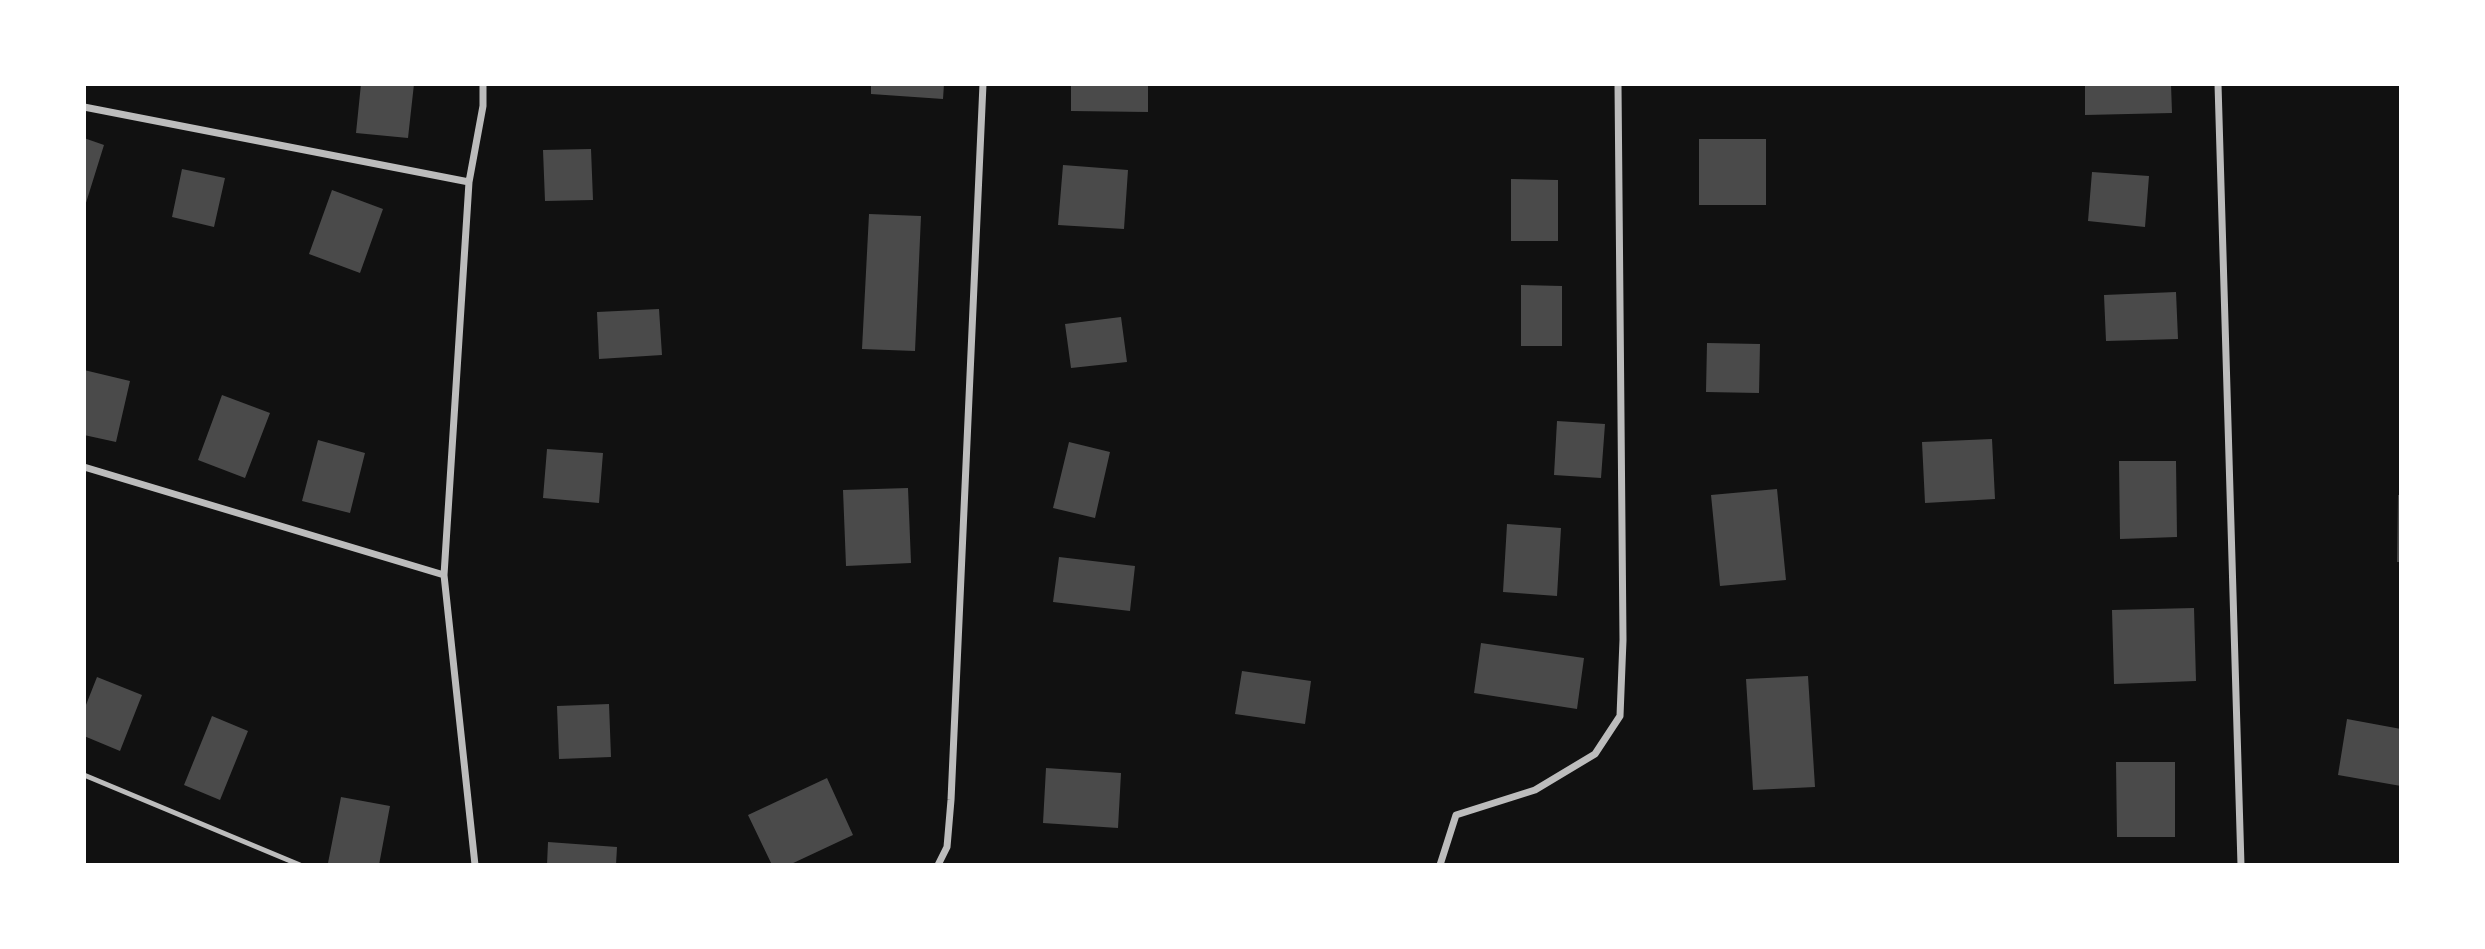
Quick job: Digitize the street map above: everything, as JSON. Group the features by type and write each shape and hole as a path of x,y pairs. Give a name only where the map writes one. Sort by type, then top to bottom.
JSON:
{"street":[{"path":"475,865 444,575 469,182 483,106 483,84"},
{"path":"939,865 947,847 951,800 984,84"},
{"path":"1440,865 1456,815 1535,790 1595,754 1620,716 1623,626 1618,84"},
{"path":"2218,84 2241,865"},
{"path":"84,107 469,182"},
{"path":"84,467 444,575"}],"lane":[{"path":"84,775 300,865"}],"building":[{"path":"361,84 414,84 408,138 356,133"},
{"path":"871,84 944,84 943,99 871,94"},
{"path":"1071,84 1148,84 1148,112 1071,111"},
{"path":"2085,84 2171,84 2172,113 2085,115"},
{"path":"84,138 104,145 85,206 84,206"},
{"path":"1699,139 1766,139 1766,205 1699,205"},
{"path":"591,149 593,200 545,201 543,150"},
{"path":"1063,165 1128,170 1124,229 1058,225"},
{"path":"182,169 225,178 214,227 172,217"},
{"path":"2092,172 2149,176 2145,227 2088,221"},
{"path":"1511,179 1558,180 1558,241 1511,241"},
{"path":"332,190 383,209 360,273 309,254"},
{"path":"869,214 921,216 915,351 862,349"},
{"path":"1521,285 1562,286 1562,346 1521,346"},
{"path":"2176,292 2178,339 2106,341 2104,295"},
{"path":"659,309 662,355 599,359 597,312"},
{"path":"1121,317 1127,362 1071,368 1065,324"},
{"path":"1707,343 1760,344 1759,393 1706,392"},
{"path":"84,370 130,381 116,442 84,435"},
{"path":"222,395 270,413 245,478 198,460"},
{"path":"1557,421 1605,424 1601,478 1554,475"},
{"path":"1992,439 1995,499 1925,503 1922,442"},
{"path":"318,440 365,453 350,513 302,501"},
{"path":"1069,442 1110,452 1095,518 1053,508"},
{"path":"547,449 603,453 599,503 543,498"},
{"path":"2119,461 2176,461 2177,537 2120,539"},
{"path":"908,488 911,563 846,566 843,490"},
{"path":"1777,489 1786,580 1720,586 1711,495"},
{"path":"2398,495 2401,495 2401,562 2397,562"},
{"path":"1507,524 1561,528 1557,596 1503,592"},
{"path":"1059,557 1135,566 1130,611 1053,602"},
{"path":"2194,608 2196,681 2114,684 2112,610"},
{"path":"1481,643 1584,658 1577,709 1474,693"},
{"path":"1242,671 1311,681 1305,724 1235,714"},
{"path":"1808,676 1815,787 1753,790 1746,679"},
{"path":"97,677 142,695 120,751 84,736 84,710"},
{"path":"609,704 611,757 559,759 557,706"},
{"path":"212,716 248,731 220,800 184,785"},
{"path":"2347,719 2401,729 2401,786 2338,775"},
{"path":"2116,762 2175,762 2175,837 2117,837"},
{"path":"1046,768 1121,773 1118,828 1043,823"},
{"path":"827,778 853,835 789,865 772,865 748,815"},
{"path":"341,797 390,806 379,865 328,863"},
{"path":"548,842 617,847 616,865 547,865"}]}
